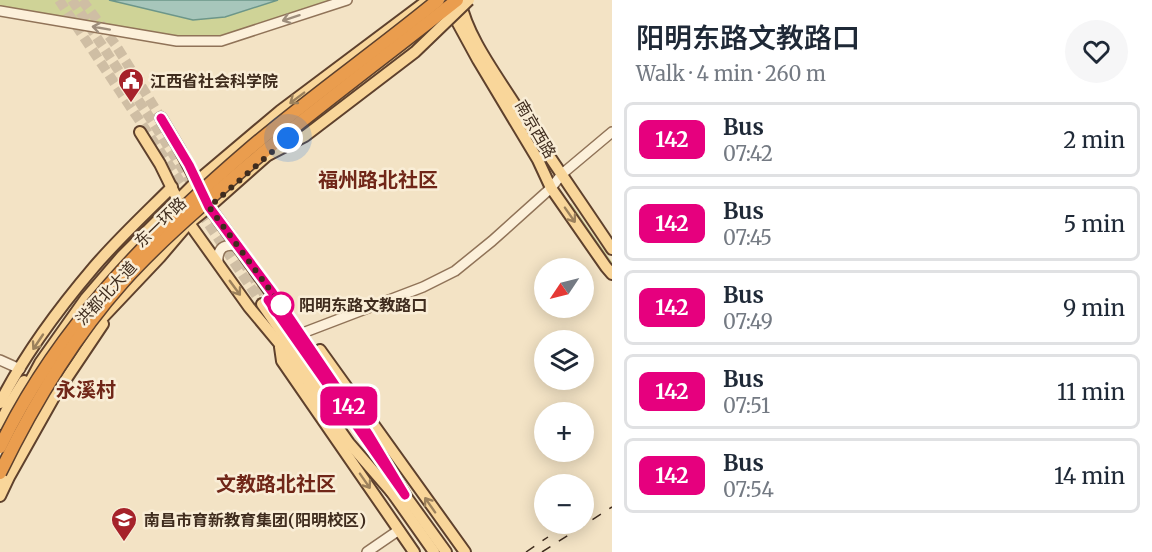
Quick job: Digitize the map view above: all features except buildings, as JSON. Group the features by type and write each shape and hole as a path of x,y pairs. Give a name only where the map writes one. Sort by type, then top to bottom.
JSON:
{"highway":[{"name":"东一环路","path":"0,447 28,393 57,351 116,276 159,230 249,149 438,0"},
{"name":"东一环路","path":"0,473 38,400 65,356 129,275 166,238 256,157 458,6"}],"main road":[{"name":"洪都北大道","path":"0,436 40,363 86,298 157,220 197,181 279,111 428,0"},
{"name":"南京西路","path":"450,0 458,6 484,58 612,249"},
{"path":"268,155 305,136 415,52 469,0"},
{"name":"洪都北大道","path":"0,487 21,438 65,364 95,324 118,303 189,223 288,138 431,31 458,6 474,0"},
{"name":"南京西路","path":"458,6 478,60 538,160 551,188 610,273"},
{"path":"161,118 209,207 272,292 369,435 400,496"},
{"path":"140,132 160,164 189,223 249,307 279,343 349,443 400,496 446,552"},
{"path":"0,403 58,312 96,265 172,187"},
{"path":"0,424 9,405 74,306 141,230 157,220"},
{"path":"265,302 400,496 434,552"},
{"path":"0,496 54,397 118,303"},
{"path":"300,334 314,342 465,552"},
{"path":"279,343 282,361 414,552"}],"street":[{"path":"0,11 177,40 221,41 347,0"},
{"path":"300,334 423,287 455,271 492,241 551,188 562,174 612,132"},
{"path":"218,263 217,255 222,247 230,244 238,246"},
{"path":"0,360 20,369"},
{"path":"367,552 399,530"}],"green space":[{"path":"0,0 109,0 193,20 225,17 278,0 334,0 220,38 156,33 0,8"},
{"path":"571,203 612,262 612,268 568,206"}],"water":[{"path":"109,0 278,0 225,17 193,20"}],"tunnel":[{"path":"59,0 262,304"},
{"path":"72,0 197,192"},
{"path":"82,0 115,44 161,118"},
{"path":"242,260 268,300"}],"railway":[{"path":"542,552 612,507"},
{"path":"526,552 548,537"}],"bus line":[{"name":"142","path":"161,118 189,165 209,207 272,292 369,435 405,495 268,300"}],"place":[{"name":"江西省社会科学院","path":"131,104"},
{"name":"阳明东路文教路口","path":"281,305"},
{"name":"南昌市育新教育集团(阳明校区)","path":"124,543"}],"district":[{"name":"福州路北社区","path":"378,180"},
{"name":"永溪村","path":"86,390"},
{"name":"文教路北社区","path":"276,484"}],"route":[{"path":"281,305 209,207 288,138"}]}
